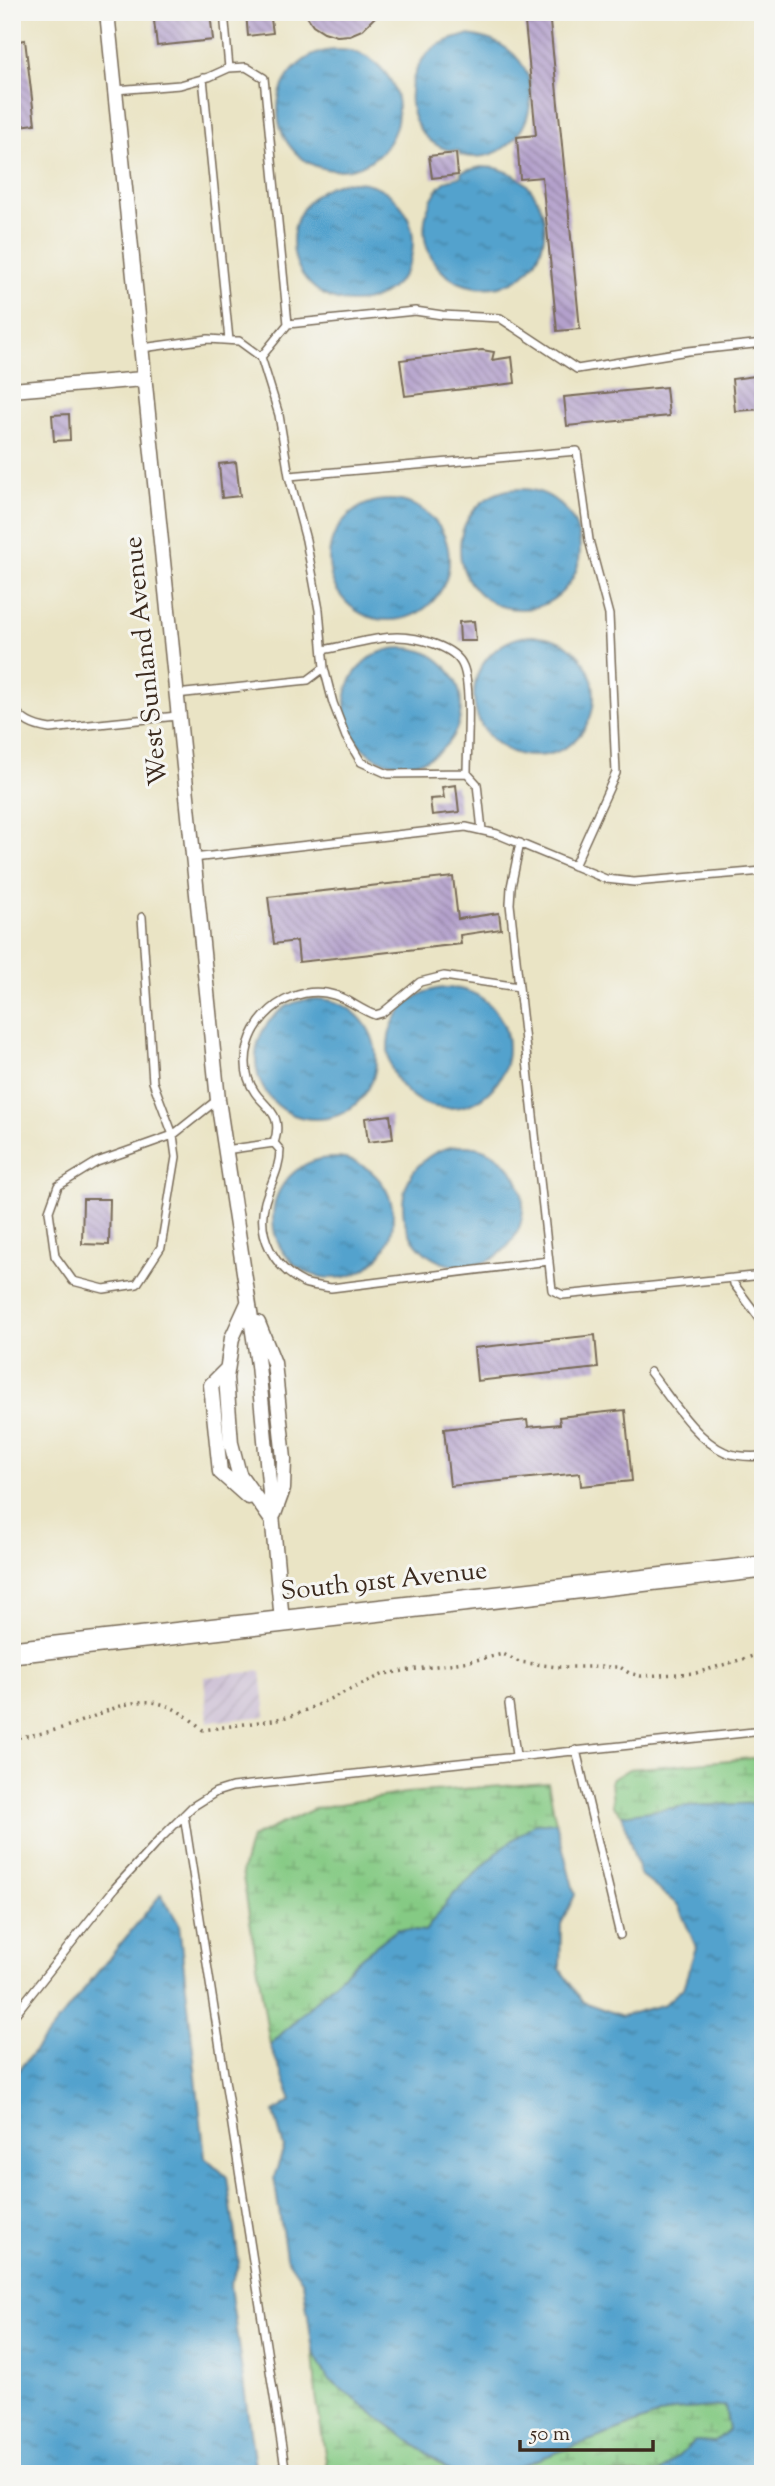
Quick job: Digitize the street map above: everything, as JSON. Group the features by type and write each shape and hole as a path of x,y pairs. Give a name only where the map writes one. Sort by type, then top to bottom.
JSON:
{"main road":[{"name":"South 91st Avenue","path":"12,1652 763,1567"}],"street":[{"name":"West Sunland Avenue","path":"107,12 218,1100 249,1302 274,1363 278,1397 284,1459 283,1489 272,1520 282,1621"},
{"path":"12,390 143,379"},
{"path":"249,1302 232,1338 226,1378 234,1460 239,1474 272,1520"}],"lane":[{"path":"225,12 229,68"},
{"path":"115,90 180,85 229,68 246,67 264,78 288,324 261,357"},
{"path":"203,78 229,340"},
{"path":"288,324 415,311 500,318 577,369 688,351 763,343"},
{"path":"140,348 208,339 229,340 239,341 261,357 279,415 289,476 306,540 319,610 324,668 346,737 361,762 388,774 467,773"},
{"path":"289,476 577,452 589,540 609,615 616,773 574,866"},
{"path":"323,650 396,637 421,640 449,650 463,665 468,699 467,773 477,784 482,830"},
{"path":"175,695 309,680 324,668"},
{"path":"12,706 19,716 32,726 50,729 177,716"},
{"path":"192,858 466,827 497,834 606,879 634,882 763,872"},
{"path":"520,844 510,904 552,1290 563,1294 763,1275"},
{"path":"142,917 153,1082 173,1135 176,1157 161,1247 137,1284 104,1289 73,1281 55,1256 49,1211 58,1186 97,1162 173,1135 218,1100"},
{"path":"274,1143 278,1129 277,1120 251,1086 246,1062 249,1040 254,1028 272,1008 300,994 323,993 347,998 375,1015 382,1013 421,982 444,976 519,987"},
{"path":"225,1150 274,1143"},
{"path":"274,1143 280,1150 280,1162 264,1203 261,1226 271,1252 284,1269 306,1284 331,1288 549,1261"},
{"path":"733,1278 734,1284 763,1323"},
{"path":"650,1372 700,1435 724,1452 747,1458 763,1456"},
{"path":"509,1704 516,1755"},
{"path":"12,2018 115,1888 192,1807 216,1792 232,1787 516,1755 763,1731"},
{"path":"576,1750 620,1935"},
{"path":"184,1815 286,2474"}],"path":[{"path":"12,1738 55,1730 135,1701 166,1703 188,1716 203,1730 273,1720 295,1714 384,1674 503,1654 519,1662 558,1667 620,1667 641,1676 696,1673 763,1653"}],"shaded area":[{"path":"261,1671 266,1716 208,1722 204,1677"}],"green space":[{"path":"763,1757 763,1803 687,1806 622,1815 613,1806 611,1780 629,1769"},
{"path":"548,1783 556,1822 534,1824 502,1848 453,1895 425,1931 398,1929 361,1957 270,2045 242,1871 251,1838 316,1808 405,1793"},
{"path":"313,2351 328,2379 454,2474 328,2474 316,2395"},
{"path":"726,2406 729,2430 714,2442 695,2441 659,2474 498,2474 673,2410"}],"water":[{"path":"467,35 500,44 520,61 530,83 530,107 522,129 507,146 486,156 460,155 459,151 445,149 430,141 414,119 411,105 414,78 428,53 441,44"},
{"path":"338,50 361,54 381,67 394,87 398,110 394,133 381,153 361,166 338,170 315,166 295,153 282,133 278,110 282,87 295,67 315,54"},
{"path":"481,167 500,169 523,182 538,200 544,222 542,246 531,267 512,282 493,287 475,287 458,282 444,273 433,261 426,245 424,228 429,204 440,186 461,176 461,172"},
{"path":"353,182 376,186 396,199 409,219 413,242 409,265 396,285 376,298 353,302 330,298 310,285 297,265 293,242 297,219 310,199 330,186"},
{"path":"520,489 543,493 563,506 576,526 580,549 576,572 563,592 543,605 520,609 497,605 477,592 464,572 460,549 464,526 477,506 497,493"},
{"path":"389,500 412,504 432,517 445,537 449,560 445,583 432,603 412,616 389,620 366,616 346,603 333,583 329,560 333,537 346,517 366,504"},
{"path":"534,636 557,640 577,653 590,673 594,696 590,719 577,739 557,752 534,756 511,752 491,739 478,719 474,696 478,673 491,653 511,640"},
{"path":"403,648 425,653 444,665 456,684 461,706 456,728 444,747 425,759 403,764 381,759 362,747 350,728 345,706 350,684 362,665 381,653"},
{"path":"448,988 471,992 491,1005 504,1025 508,1048 504,1071 491,1091 471,1104 448,1108 425,1104 405,1091 392,1071 388,1048 392,1025 405,1005 425,992"},
{"path":"316,999 339,1003 359,1016 372,1036 376,1059 372,1082 359,1102 339,1115 316,1119 293,1115 273,1102 260,1082 256,1059 260,1036 273,1016 293,1003"},
{"path":"463,1146 486,1150 506,1163 519,1183 523,1206 519,1229 506,1249 486,1262 463,1266 440,1262 420,1249 407,1229 403,1206 407,1183 420,1163 440,1150"},
{"path":"333,1158 356,1162 376,1175 389,1195 393,1218 389,1241 376,1261 356,1274 333,1278 310,1274 290,1261 277,1241 273,1218 277,1195 290,1175 310,1162"},
{"path":"763,1803 763,2454 747,2474 659,2474 695,2441 714,2442 729,2430 725,2406 673,2410 498,2474 454,2474 328,2379 313,2351 303,2282 286,2257 274,2177 284,2148 274,2112 292,2100 270,2045 361,1957 398,1929 425,1931 453,1895 502,1848 534,1824 556,1822 575,1895 561,1924 560,1969 583,2002 622,2016 665,2004 683,1988 696,1947 678,1905 640,1875 622,1815 687,1806"},
{"path":"161,1894 179,1924 205,2157 227,2177 239,2263 230,2286 256,2474 12,2474 12,2078"}],"building":[{"path":"153,12 210,12 213,40 157,46"},
{"path":"246,12 270,12 273,33 248,36"},
{"path":"304,12 380,12 362,30 337,36 313,25"},
{"path":"524,12 549,12 580,329 557,331 542,177 520,179 517,137 536,135"},
{"path":"25,40 35,124 13,127 12,42"},
{"path":"456,153 458,175 432,178 429,156"},
{"path":"482,350 494,352 492,360 512,357 515,383 405,396 400,360"},
{"path":"763,375 763,409 735,411 732,379"},
{"path":"666,387 669,416 567,426 564,397"},
{"path":"69,414 70,440 54,441 52,415"},
{"path":"236,462 240,496 222,498 219,464"},
{"path":"474,621 476,641 460,641 459,622"},
{"path":"456,785 459,812 432,815 430,799 444,798 442,787"},
{"path":"453,877 458,919 499,913 501,929 460,935 461,944 299,962 297,941 274,944 268,897"},
{"path":"390,1115 393,1139 368,1142 365,1118"},
{"path":"83,1199 110,1199 109,1245 82,1244"},
{"path":"595,1335 598,1368 477,1381 474,1348"},
{"path":"625,1410 632,1481 581,1486 580,1473 450,1486 444,1429 527,1420 528,1427 560,1424 559,1417"}]}
